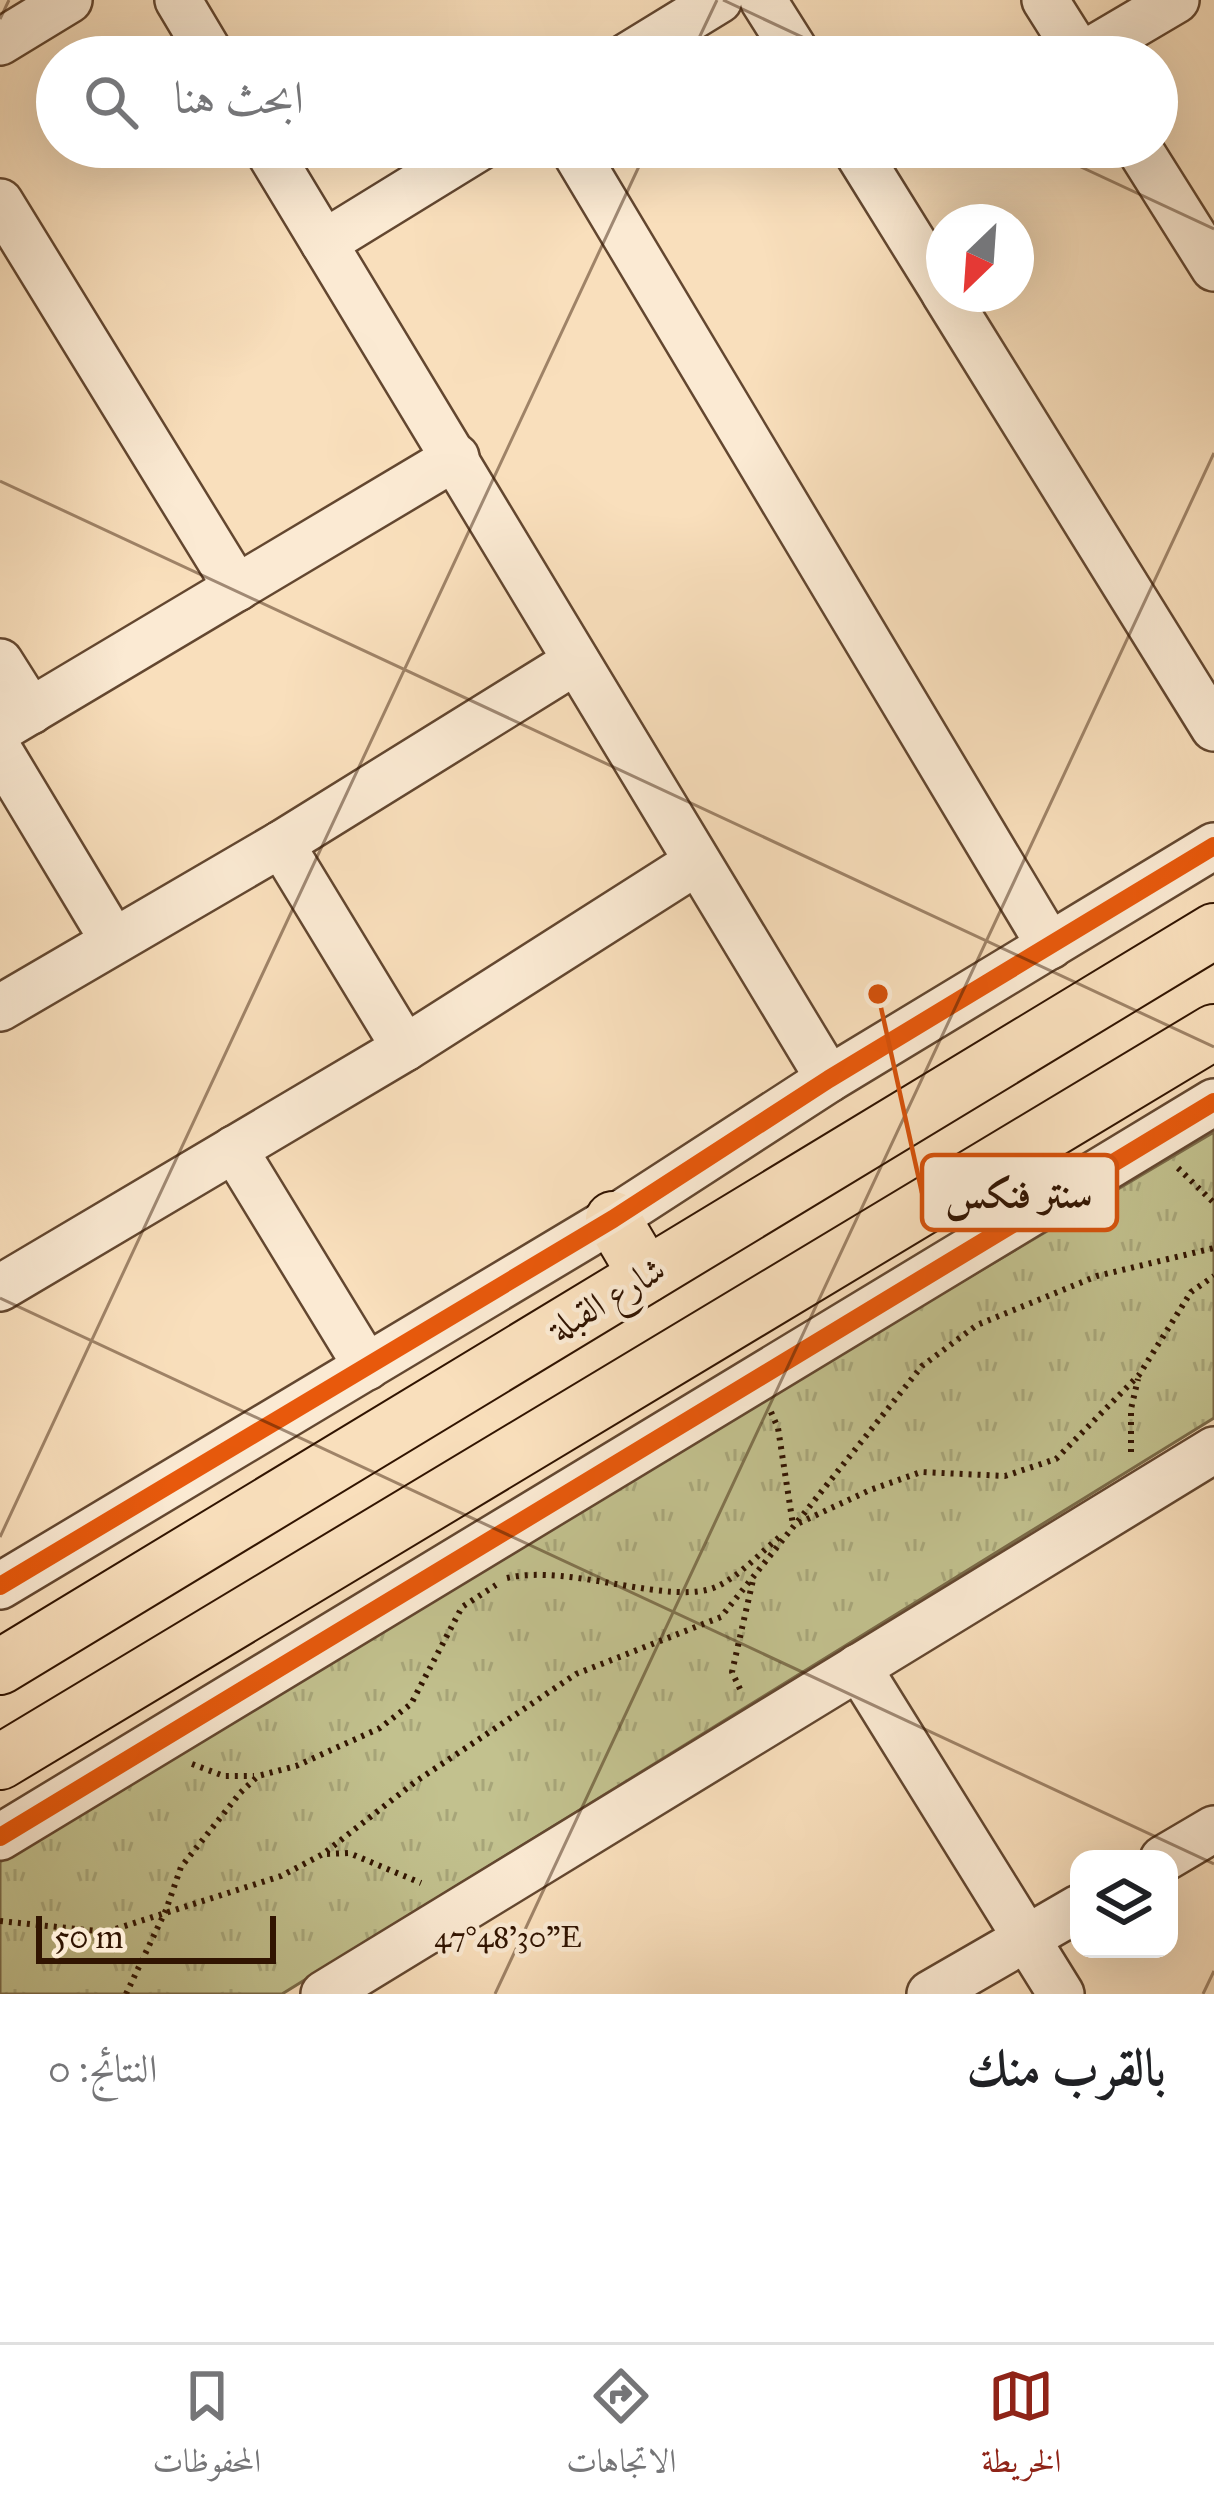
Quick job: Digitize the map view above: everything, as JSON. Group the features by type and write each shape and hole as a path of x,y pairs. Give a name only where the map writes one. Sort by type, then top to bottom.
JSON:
{"main road":[{"name":"شارع القبلة","path":"15,1658 1214,931"},
{"path":"0,1762 1214,1032"},
{"path":"613,1219 646,1275"},
{"path":"15,1658 73,1718"}],"street":[{"path":"0,42 69,0"},
{"path":"178,0 199,36"},
{"path":"660,36 719,0"},
{"path":"763,0 786,36"},
{"path":"1045,0 1068,36"},
{"path":"1116,36 1176,0"},
{"path":"279,168 829,1079"},
{"path":"324,243 446,168"},
{"path":"585,168 1050,946"},
{"path":"867,168 926,263"},
{"path":"1152,168 1213,263"},
{"path":"0,202 236,587"},
{"path":"957,312 1214,728"},
{"path":"0,662 15,720 456,457"},
{"path":"0,1008 281,844 576,661"},
{"path":"0,752 113,940"},
{"path":"281,844 405,1048"},
{"path":"0,1586 613,1219 829,1079 1214,846"},
{"path":"0,1288 405,1048 698,862"},
{"path":"0,1838 1214,1102"},
{"path":"233,1150 367,1367"},
{"path":"669,1362 701,1414"},
{"path":"324,1994 1214,1450"},
{"path":"858,1667 1060,1994"},
{"path":"1178,1850 1214,1829"},
{"path":"930,1994 1070,1913"}],"path":[{"path":"1157,1137 1187,1181 1214,1203"},
{"path":"0,1921 106,1932 281,1876 323,1854 415,1782 576,1674 721,1617 922,1366 977,1325 1097,1276 1214,1248"},
{"path":"154,1745 224,1776 258,1776 345,1746 380,1728 411,1704 462,1607 510,1576 557,1574 686,1595 719,1586 794,1526 870,1490 921,1472 1005,1476 1056,1459 1139,1375 1191,1292 1214,1276"},
{"path":"1131,1452 1131,1409 1139,1375"},
{"path":"757,1380 778,1428 794,1526"},
{"path":"740,1689 732,1672 754,1576"},
{"path":"126,1994 181,1867 258,1776"},
{"path":"323,1854 350,1853 421,1883"}],"green space":[{"path":"1214,1132 1214,1418 282,1994 0,1994 0,1862"}],"cycle path":[{"path":"0,1586 613,1219 829,1079 1214,846"},
{"path":"0,1837 1214,1102"}],"place":[{"name":"سنتر فنكس","path":"878,994"}]}
